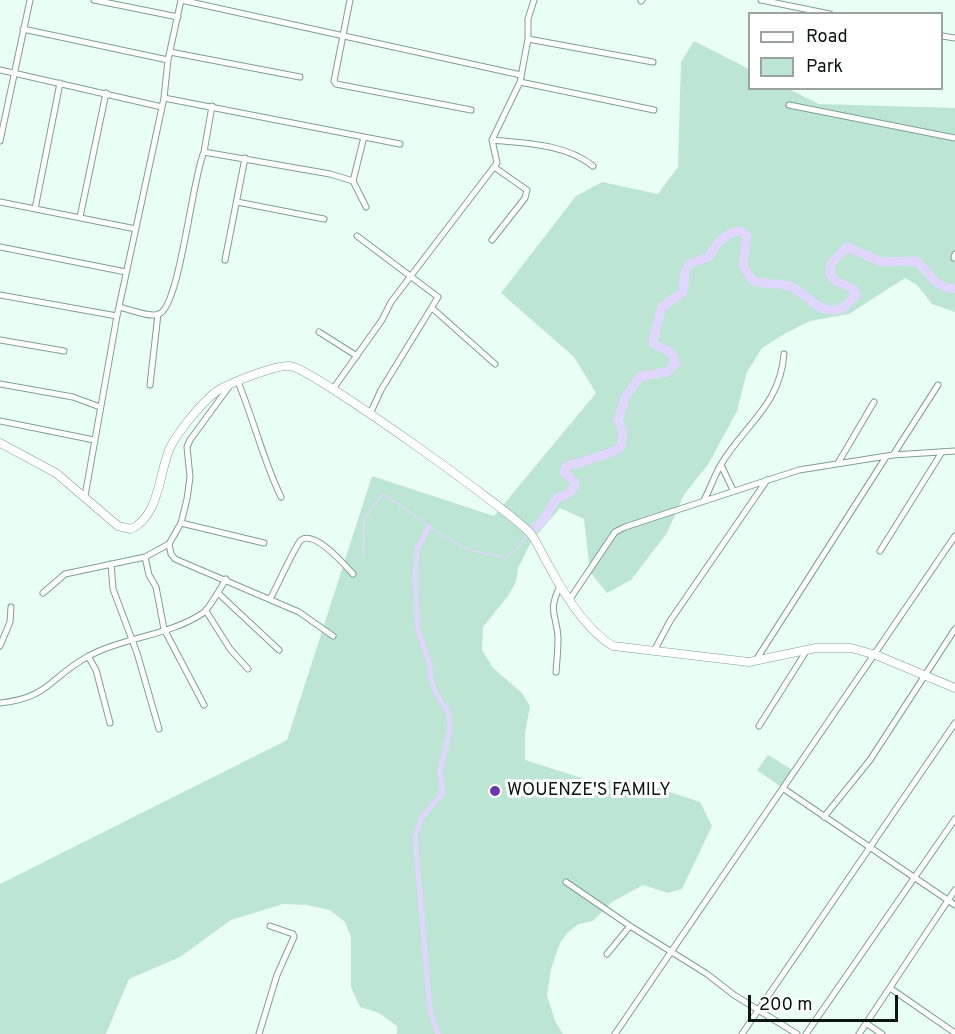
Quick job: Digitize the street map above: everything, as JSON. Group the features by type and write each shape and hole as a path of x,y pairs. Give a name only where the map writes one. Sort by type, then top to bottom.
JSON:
{"main road":[{"path":"0,443 56,473 118,526 131,529 137,526 150,511 175,438 207,399 219,390 235,383 279,367 291,366 333,389 370,414 530,532 560,586 600,638 613,646 723,660 755,661 807,650 851,648 876,655 955,688"}],"street":[{"path":"0,141 3,110 30,0"},
{"path":"94,0 178,17"},
{"path":"85,496 117,316 164,98 168,60 181,0 521,75"},
{"path":"350,0 334,81 336,84 471,110"},
{"path":"333,389 411,276 497,162 492,140 520,82 528,39 528,19 534,0"},
{"path":"761,0 820,12"},
{"path":"23,29 168,60"},
{"path":"528,39 653,62"},
{"path":"170,52 300,77"},
{"path":"0,70 162,107"},
{"path":"520,82 654,110"},
{"path":"35,209 60,83"},
{"path":"80,216 106,93"},
{"path":"164,98 400,144"},
{"path":"789,105 955,138"},
{"path":"150,385 158,314 172,297 212,106"},
{"path":"364,137 353,181 366,207"},
{"path":"492,140 538,145 582,157 593,166"},
{"path":"204,152 245,158 353,181"},
{"path":"225,260 245,158"},
{"path":"492,240 525,198 527,190 494,167"},
{"path":"0,202 80,216 136,229"},
{"path":"237,202 324,219"},
{"path":"357,236 437,295 437,300 381,390 370,414"},
{"path":"0,247 126,272"},
{"path":"0,295 117,316"},
{"path":"119,307 158,314"},
{"path":"432,308 495,364"},
{"path":"319,332 357,356"},
{"path":"0,340 64,351"},
{"path":"704,500 721,465 772,400 781,378 784,354"},
{"path":"43,593 65,574 145,557 169,544 181,524 190,477 187,447 195,431 235,383 258,433 265,463 281,497"},
{"path":"0,384 73,397 100,407"},
{"path":"893,455 938,385"},
{"path":"838,463 874,402"},
{"path":"0,421 94,440"},
{"path":"570,599 615,532 733,490 799,470 886,458 893,455 953,451 955,444"},
{"path":"880,551 942,452"},
{"path":"755,661 886,458"},
{"path":"721,465 733,490"},
{"path":"654,651 670,621 767,480"},
{"path":"181,524 264,543"},
{"path":"615,1034 784,789 847,693 876,655 955,536"},
{"path":"270,599 290,562 294,547 302,539 309,538 336,554 353,574"},
{"path":"169,544 171,554 176,559 299,612 333,636"},
{"path":"145,557 149,576 156,587 164,628 204,705"},
{"path":"111,564 113,590 137,653 159,729"},
{"path":"0,703 22,701 44,691 88,656 130,639 164,628 172,628 206,611 226,579"},
{"path":"556,672 558,635 552,611 553,600 560,586"},
{"path":"218,592 279,650"},
{"path":"0,646 10,622 11,607"},
{"path":"206,611 230,649 248,669"},
{"path":"824,817 870,760 955,629"},
{"path":"759,726 807,650"},
{"path":"88,656 96,670 110,723"},
{"path":"742,1034 955,723"},
{"path":"784,789 955,905"},
{"path":"806,1034 955,819"},
{"path":"566,882 797,1034"},
{"path":"859,1034 955,890"},
{"path":"259,1034 277,975 294,937 293,934 270,926"},
{"path":"608,954 630,926"},
{"path":"890,988 955,1033"},
{"path":"867,1024 882,1034"}],"green space":[{"path":"694,41 748,68 748,90 791,90 819,104 955,108 955,312 932,304 917,285 905,278 849,314 810,321 762,348 747,372 737,411 709,463 684,495 667,533 631,580 607,593 590,572 584,519 560,508 531,542 518,568 516,582 508,596 483,627 482,650 493,668 522,693 530,706 525,733 525,760 591,781 634,780 700,802 712,826 682,889 668,893 643,885 612,902 593,921 579,924 568,932 560,943 551,969 547,995 555,1021 563,1034 397,1034 397,1026 379,1013 360,1007 351,987 351,937 345,922 330,910 307,905 283,904 231,920 180,957 129,979 106,1034 0,1034 0,884 287,740 372,476 494,516 596,393 574,357 501,293 576,196 602,182 658,194 678,167 681,62"},
{"path":"768,755 796,772 784,789 757,770"}],"waterway":[{"path":"530,533 544,519 557,498 566,495 575,487 574,481 564,472 566,467 604,455 621,446 623,431 618,420 626,396 641,376 667,372 676,363 672,353 654,344 653,341 662,307 683,292 685,272 689,264 709,257 717,244 730,234 740,231 747,236 743,265 752,280 789,286 825,309 842,309 856,295 853,289 834,280 830,273 831,264 847,247 882,262 916,261 937,283 955,289"},
{"path":"363,556 364,518 383,494 450,540 478,552 504,558 518,548 528,534"},
{"path":"429,527 417,549 415,579 418,630 430,665 430,676 436,693 449,714 450,729 440,771 443,793 422,817 415,837 430,1011 438,1034"}],"place":[{"name":"WOUENZE'S FAMILY","path":"495,791"}]}
